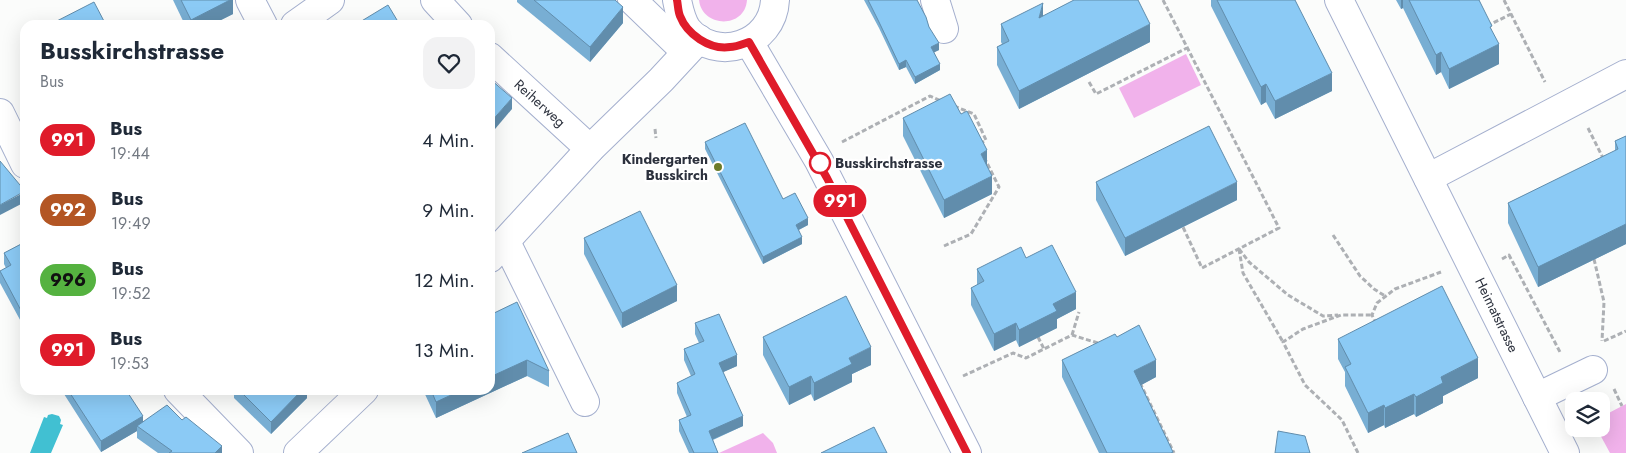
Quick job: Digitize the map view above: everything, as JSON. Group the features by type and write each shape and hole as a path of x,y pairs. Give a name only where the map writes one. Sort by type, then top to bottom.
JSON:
{"street":[{"path":"250,0 260,20"},
{"path":"302,20 330,0"},
{"path":"435,0 453,20"},
{"path":"632,0 692,46 728,48 749,42 758,36 768,24 774,9 775,0"},
{"path":"678,0 680,15 692,46"},
{"path":"935,0 944,29"},
{"name":"Heimatstrasse","path":"1339,0 1565,453"},
{"path":"749,42 827,178 967,453"},
{"path":"585,402 498,250 590,148 661,80 692,46"},
{"name":"Reiherweg","path":"495,62 590,148"},
{"path":"1428,178 1626,74"},
{"path":"0,113 20,154"},
{"path":"1537,397 1594,358"},
{"path":"183,395 239,453"},
{"path":"298,453 359,395"}],"path":[{"path":"1163,0 1279,228 1202,268 1183,227"},
{"path":"1504,0 1549,90"},
{"path":"1483,28 1511,14"},
{"path":"1089,82 1096,94 1187,48"},
{"path":"837,145 930,96 974,114 986,140 976,146"},
{"path":"944,246 971,234 999,187 982,153"},
{"path":"1333,235 1360,276 1374,289 1386,296"},
{"path":"1239,248 1250,262 1288,295 1323,316 1372,315"},
{"path":"1239,248 1243,273 1283,342 1305,385 1342,420 1358,453"},
{"path":"1475,271 1509,255 1561,354 1566,355"},
{"path":"1594,259 1604,302 1602,342 1594,358"},
{"path":"1378,330 1372,315 1377,303 1395,289 1442,271"},
{"path":"1072,335 1078,312"},
{"path":"1283,342 1302,329 1341,315"},
{"path":"1602,342 1626,331"},
{"path":"955,380 1013,353 1026,358 1072,335 1104,344"},
{"path":"1038,337 1044,349"},
{"path":"1138,380 1174,453"},
{"path":"1143,408 1150,404"}],"shaded area":[{"path":"699,0 747,0 739,16 732,20 723,21 707,16"},
{"path":"1186,54 1201,85 1134,118 1119,88"},
{"path":"1626,404 1626,453 1610,453 1601,437 1610,437 1610,412"},
{"path":"763,433 773,443 777,453 719,453"}],"water":[{"path":"48,415 59,416 60,424 63,425 51,453 30,453 44,417 47,418"}],"building":[{"path":"181,0 230,0 191,20"},
{"path":"534,0 615,0 623,7 590,47"},
{"path":"868,0 917,0 929,27 939,43 931,47 940,64 915,77 906,60 899,64"},
{"path":"1074,0 1138,0 1150,24 1019,91 997,47 1009,41 1001,24 1043,3 1039,18"},
{"path":"1217,0 1295,0 1332,73 1275,101 1266,84 1261,87"},
{"path":"1409,0 1479,0 1499,44 1449,69 1441,52 1436,55"},
{"path":"94,2 103,20 59,20"},
{"path":"388,5 397,20 363,20"},
{"path":"495,83 512,98 495,117"},
{"path":"950,94 961,114 967,111 987,150 981,154 992,176 944,200 903,118"},
{"path":"745,123 783,199 795,193 808,218 796,225 802,237 763,257 705,142"},
{"path":"1209,126 1237,182 1125,238 1096,182"},
{"path":"1626,136 1626,224 1538,267 1508,203 1618,149 1615,141"},
{"path":"0,161 20,185 20,194 0,205"},
{"path":"640,211 677,285 622,313 584,238"},
{"path":"20,245 20,309 0,271 11,265 4,253"},
{"path":"1052,245 1076,292 1053,304 1057,311 1019,330 1016,323 994,334 971,288 984,281 977,269 1021,247 1026,258"},
{"path":"1442,286 1478,358 1441,377 1443,383 1416,397 1414,394 1385,408 1384,405 1368,413 1345,367 1351,364 1338,339"},
{"path":"846,296 871,347 849,358 852,364 814,383 811,376 789,387 763,337"},
{"path":"517,302 549,371 527,360 495,375 495,313"},
{"path":"719,314 737,355 719,363 743,416 709,431 718,453 694,453 679,420 691,415 677,383 695,374 684,349 704,341 695,323"},
{"path":"1139,325 1156,360 1134,371 1173,452 1107,453 1062,360 1115,334 1117,337"},
{"path":"71,395 129,395 143,416 101,441"},
{"path":"244,395 297,395 271,422"},
{"path":"433,395 451,395 436,402"},
{"path":"167,405 182,420 186,417 222,446 215,453 169,453 172,451 137,426"},
{"path":"874,427 887,453 821,453"},
{"path":"1278,431 1305,436 1310,453 1275,453"},
{"path":"568,433 577,453 522,453"}],"bus line":[{"name":"991","path":"677,0 680,15 687,29 699,39 713,46 728,48 749,42 819,161 967,453"}],"place":[{"name":"Busskirchstrasse","path":"820,163"},
{"name":"Kindergarten Busskirch","path":"718,167"}]}
